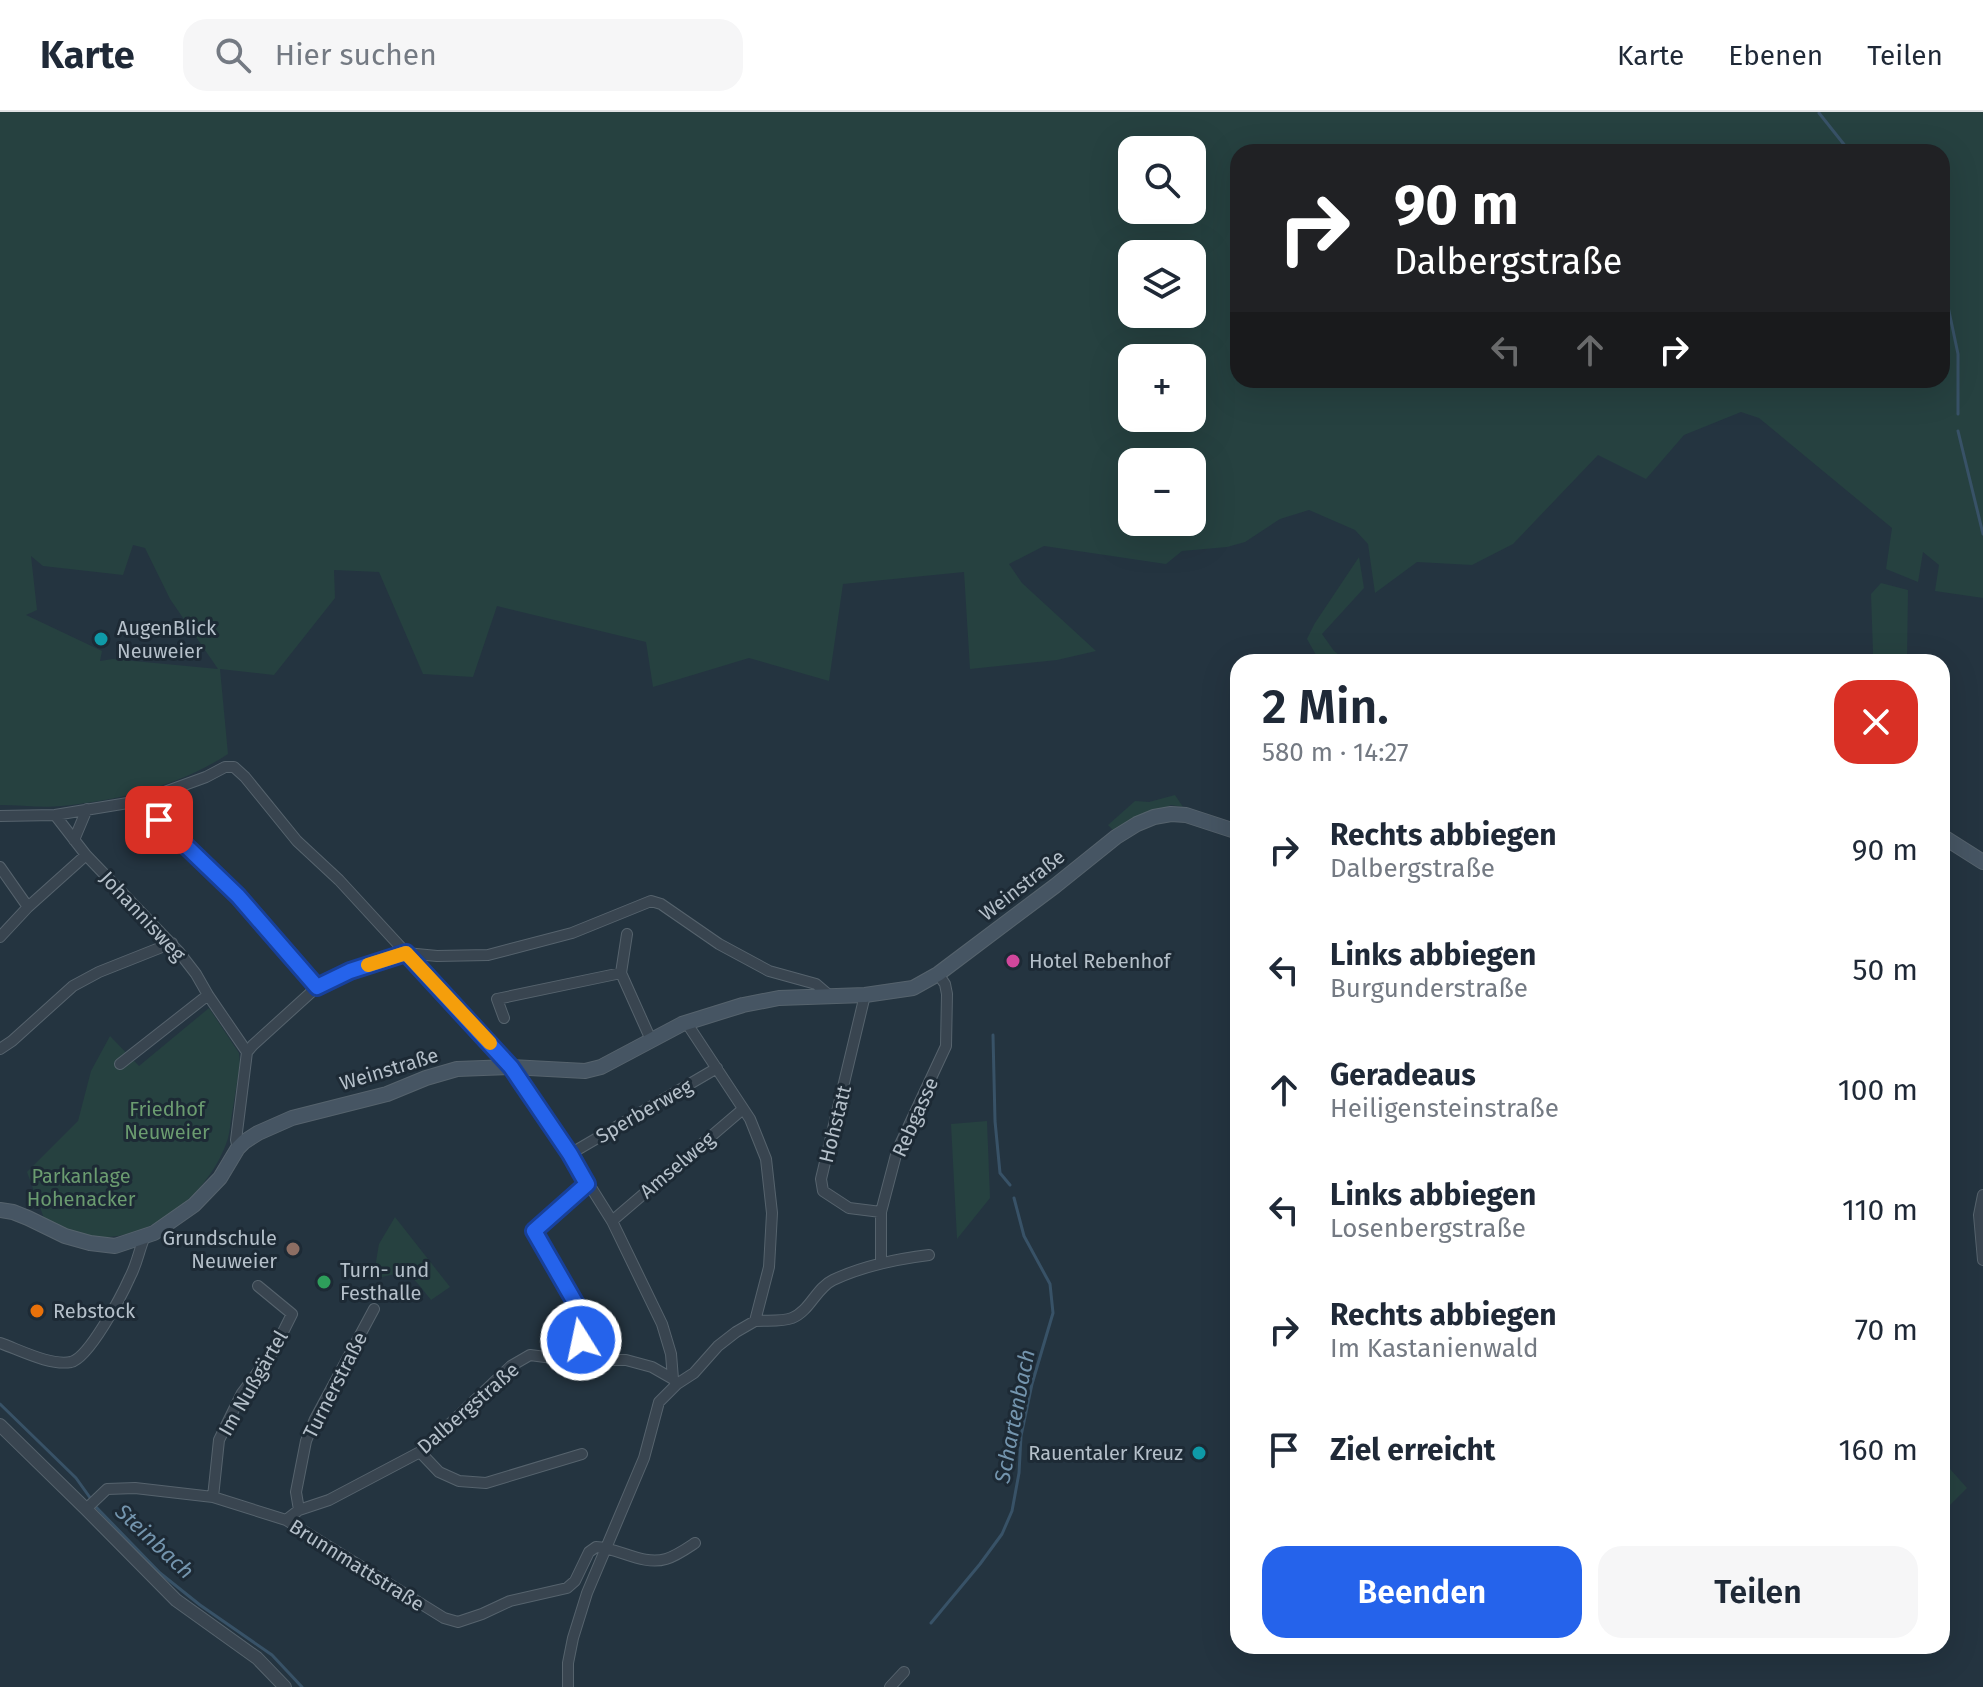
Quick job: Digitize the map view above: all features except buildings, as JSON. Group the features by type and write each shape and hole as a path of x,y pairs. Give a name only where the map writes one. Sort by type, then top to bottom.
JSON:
{"main road":[{"name":"Weinstraße","path":"0,1210 28,1218 65,1236 115,1246 145,1236 171,1221 201,1198 220,1178 238,1148 258,1133 292,1118 387,1094 457,1069 511,1067 585,1071 601,1067 686,1022 743,1005 779,998 865,995 913,988 938,974 1137,824 1162,815 1186,815 1230,829"},
{"path":"1950,841 1983,862"}],"street":[{"path":"0,816 55,815 140,801 225,767 234,767 297,841 339,880 511,1067 612,1221 662,1324 675,1382"},
{"path":"140,801 238,896 317,987"},
{"path":"74,840 87,809"},
{"name":"Johannisweg","path":"55,815 86,855 172,943 247,1052"},
{"path":"0,937 86,855"},
{"path":"0,867 28,907"},
{"name":"Weinstraße","path":"406,953 488,955 572,933 651,901 661,904 719,944 769,971 816,984 830,996"},
{"path":"627,934 621,973 651,1040"},
{"path":"0,1049 73,986 99,972 172,943"},
{"path":"238,1148 236,1140 247,1052 317,987 350,971 406,953"},
{"path":"504,1018 497,999 621,973"},
{"name":"Rebgasse","path":"881,1263 881,1212 897,1151 946,1046 947,994 938,974"},
{"path":"120,1064 208,995"},
{"name":"Hohstatt","path":"865,995 821,1179 823,1191 849,1208 881,1212"},
{"path":"686,1022 750,1119 766,1159 772,1213 769,1267 755,1321"},
{"name":"Sperberweg","path":"570,1154 717,1068"},
{"name":"Amselweg","path":"612,1221 743,1109"},
{"path":"568,1360 581,1340 584,1325 580,1311 534,1231 587,1184"},
{"path":"1983,1195 1979,1215 1983,1260"},
{"path":"0,1343 54,1363 74,1362 87,1351 101,1330 132,1275 145,1236"},
{"path":"568,1687 568,1663 573,1638 587,1593 644,1458 659,1402 675,1382 694,1373 718,1346 755,1321 791,1318 804,1310 821,1288 831,1281 881,1263 929,1255"},
{"name":"Im Nußgärtel","path":"213,1497 219,1440 242,1393 273,1352 292,1314 258,1286"},
{"name":"Turnerstraße","path":"299,1510 296,1492 306,1441 374,1309"},
{"name":"Dalbergstraße","path":"286,1520 299,1510 329,1500 420,1452 511,1366 530,1355 568,1360 626,1360 652,1367 675,1382"},
{"path":"2,1431 86,1509 176,1600 257,1658 285,1687"},
{"path":"420,1452 439,1472 459,1481 486,1483 582,1454"},
{"name":"Brunnmattstraße","path":"86,1509 107,1489 135,1488 213,1497 286,1520 444,1618 458,1622 510,1601 567,1588 575,1581 589,1552 596,1547 608,1548"},
{"path":"608,1548 644,1560 658,1561 670,1558 695,1543"},
{"path":"890,1687 904,1672"}],"green space":[{"path":"0,112 1983,112 1983,598 1935,591 1939,565 1923,552 1918,582 1886,569 1892,528 1759,418 1741,412 1684,435 1646,479 1598,455 1513,544 1472,565 1417,562 1375,593 1368,544 1355,530 1309,510 1280,519 1245,542 1227,547 1182,551 1166,564 1044,546 1009,564 1022,583 1096,651 1057,660 970,669 964,572 843,584 829,681 749,658 653,687 646,642 497,606 473,677 423,674 379,572 334,570 335,598 274,675 220,669 228,754 190,775 148,790 62,806 0,805","holes":["133,545 145,548 170,599 218,669 113,659 100,661 102,651 26,615 37,610 31,556 43,566 123,575"]},
{"path":"1359,557 1364,588 1322,634 1338,654 1315,654 1307,639"},
{"path":"1881,583 1908,590 1907,654 1873,654 1871,594"},
{"path":"1175,795 1183,807 1171,805 1114,831 1108,825 1135,801 1149,802"},
{"name":"Friedhof Neuweier","path":"209,1008 239,1053 240,1064 228,1138 206,1180 176,1210 139,1231 98,1237 45,1221 27,1172 78,1121 91,1071 110,1036 139,1066"},
{"path":"987,1121 990,1198 957,1239 951,1124"},
{"path":"395,1217 450,1287 431,1300 407,1275 394,1274 373,1280 379,1244"},
{"path":"1950,1469 1967,1488 1950,1505"}],"waterway":[{"path":"1819,113 1844,144"},
{"path":"1950,316 1958,354 1958,414"},
{"path":"1958,431 1983,534"},
{"name":"Schartenbach","path":"993,1035 1000,1173 1010,1185"},
{"name":"Schartenbach","path":"931,1623 1002,1534 1012,1511 1019,1473 1021,1436 1032,1384 1053,1313 1050,1284 1024,1236 1014,1198"},
{"name":"Steinbach","path":"0,1404 76,1478 91,1499"},
{"name":"Steinbach","path":"95,1506 160,1573 272,1655 302,1687"}],"slow traffic":[{"path":"368,965 406,953 490,1043"}],"place":[{"name":"AugenBlick Neuweier","path":"101,639"},
{"name":"Hotel Rebenhof","path":"1013,961"},
{"name":"Grundschule Neuweier","path":"293,1249"},
{"name":"Turn- und Festhalle","path":"324,1282"},
{"name":"Rebstock","path":"37,1311"},
{"name":"Rauentaler Kreuz","path":"1199,1453"}],"route":[{"path":"159,820 238,896 317,987 350,971 406,953 511,1067 587,1184 534,1231 580,1311 584,1325 581,1340"}],"park label":[{"name":"Parkanlage Hohenacker","path":"81,1188"}]}
